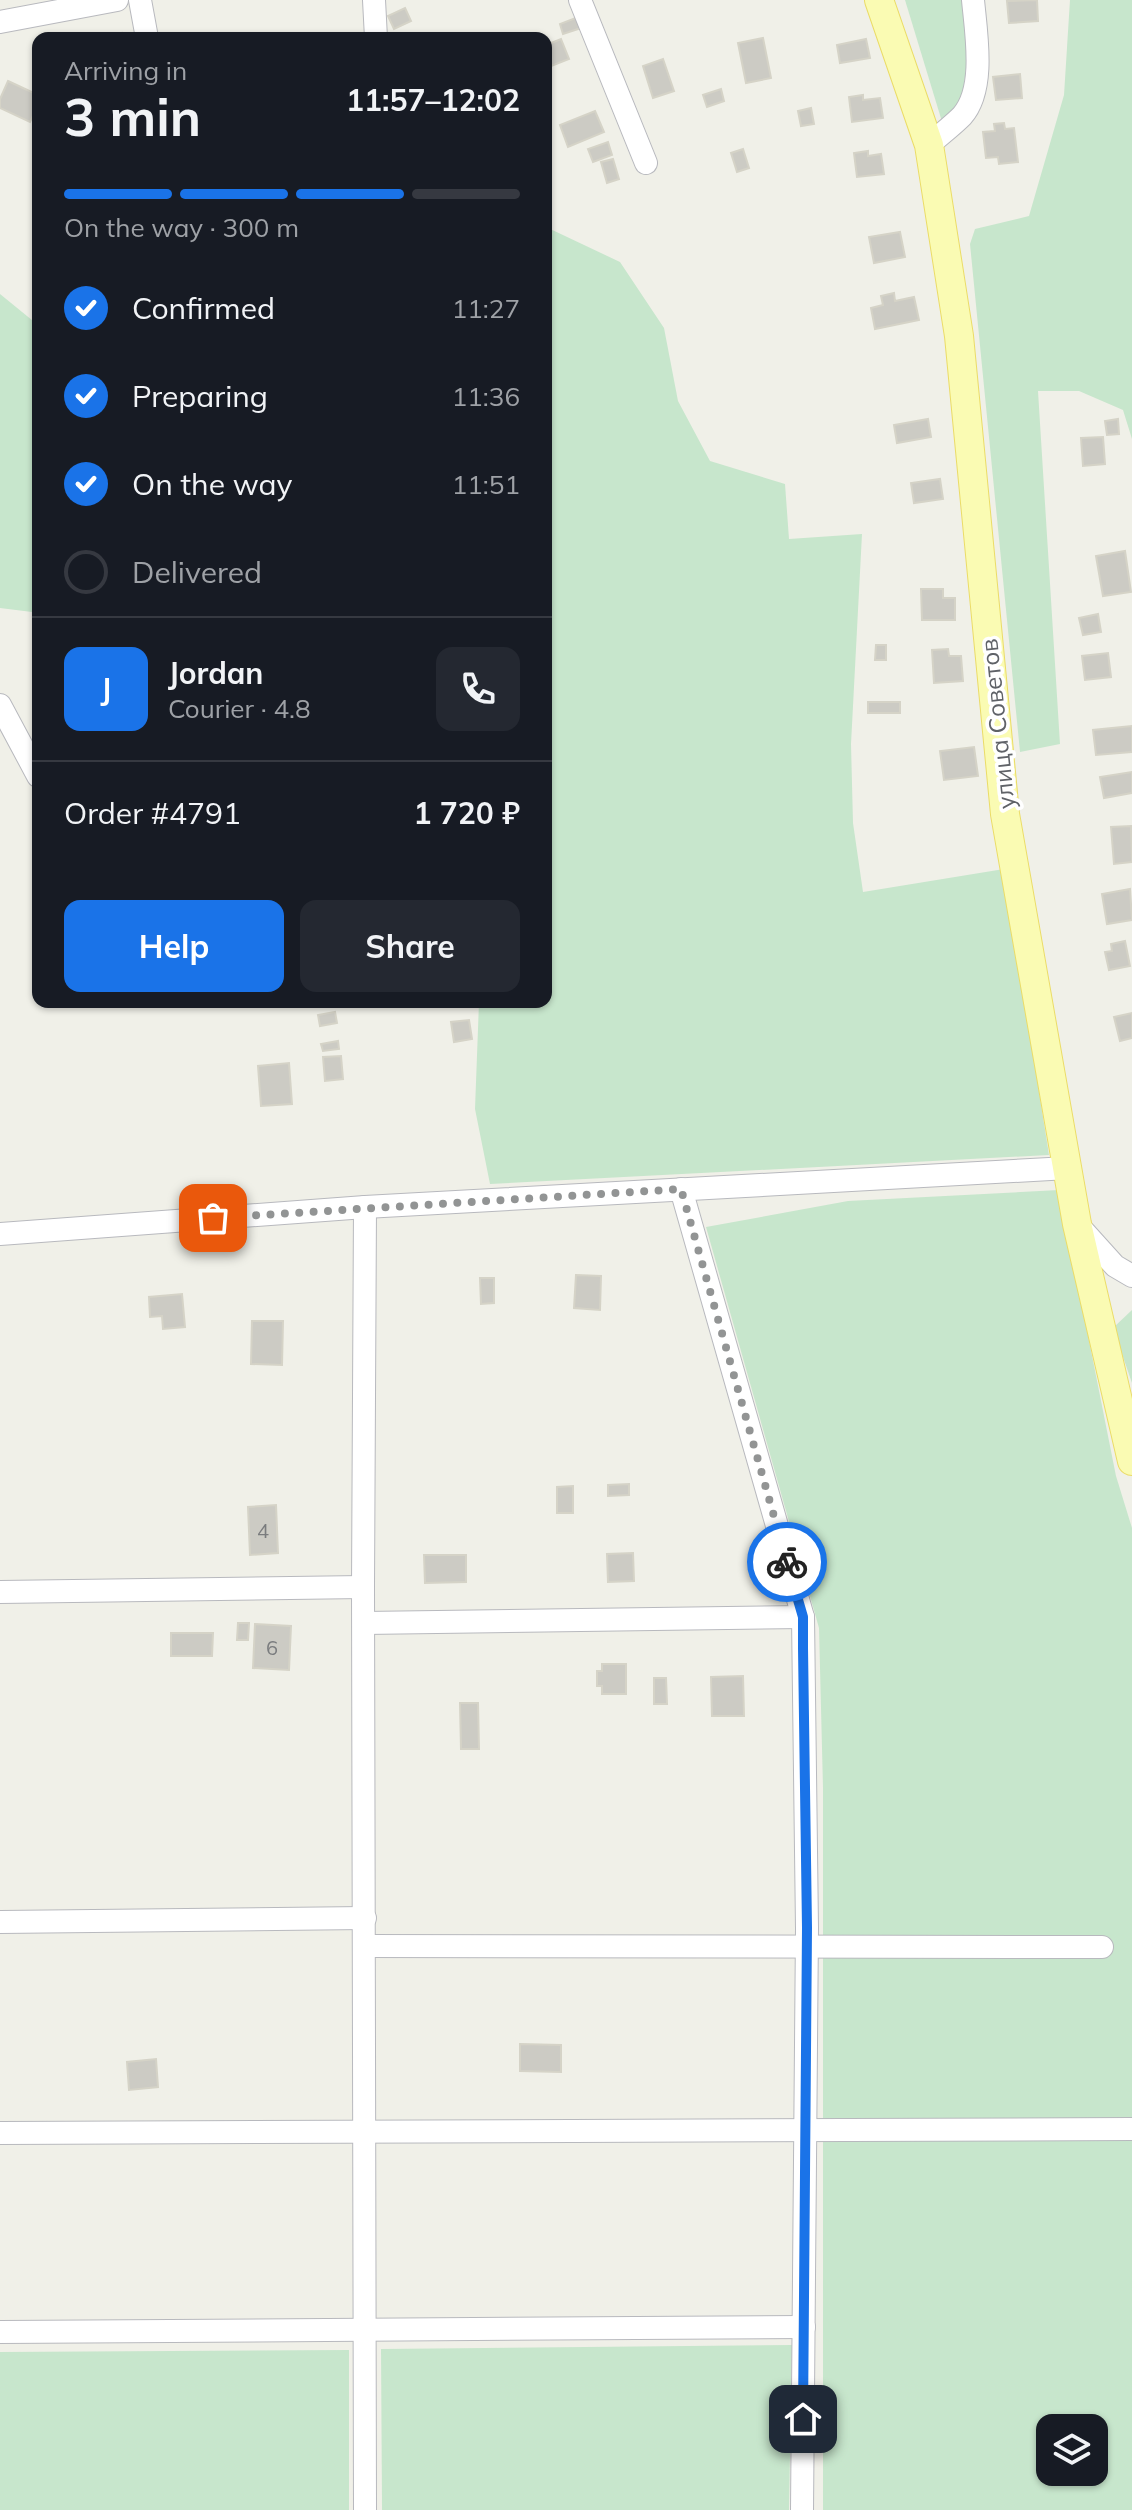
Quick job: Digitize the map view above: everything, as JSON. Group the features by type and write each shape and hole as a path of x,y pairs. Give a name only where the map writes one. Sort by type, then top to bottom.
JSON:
{"main road":[{"name":"улица Советов","path":"879,0 929,145 959,336 1005,814 1077,1224 1132,1461"}],"street":[{"path":"0,22 117,0"},
{"path":"140,0 146,32"},
{"path":"580,0 646,163"},
{"path":"929,145 964,114 974,94 978,55 973,0"},
{"path":"376,32 378,1"},
{"path":"0,705 32,765"},
{"path":"0,1234 365,1207 1068,1168"},
{"path":"681,1189 803,1617 807,1947 802,2510"},
{"path":"365,1207 365,2510"},
{"path":"1077,1224 1115,1266 1132,1276"},
{"path":"0,1592 363,1587"},
{"path":"364,1623 803,1617"},
{"path":"0,1922 365,1918"},
{"path":"365,1946 1102,1947"},
{"path":"0,2133 1132,2129"},
{"path":"0,2332 804,2327"}],"green space":[{"path":"905,0 967,0 970,34 963,94 943,125"},
{"path":"1070,0 1132,0 1132,439 1123,410 1079,391 1038,391 1060,744 1020,752 970,244 975,229 1029,216 1064,95"},
{"path":"552,230 620,262 664,328 678,401 710,461 785,484 789,539 862,534 851,744 853,823 863,892 1004,869 1049,1155 490,1184 475,1109 479,1008 552,1008"},
{"path":"0,294 32,320 32,612 0,608"},
{"path":"1059,1190 1116,1476 1132,1528 1132,2510 823,2510 823,1788 819,1628 706,1227 848,1201"},
{"path":"1132,1310 1132,1383 1113,1328"},
{"path":"792,2345 789,2510 382,2510 381,2349"},
{"path":"349,2350 349,2510 0,2510 0,2352"}],"building":[{"path":"1037,0 1038,21 1009,23 1007,1"},
{"path":"405,8 411,21 394,29 388,16"},
{"path":"578,17 581,28 563,34 560,24"},
{"path":"763,38 771,78 746,83 738,43"},
{"path":"561,39 569,59 552,66 552,43"},
{"path":"866,39 870,58 840,63 837,45"},
{"path":"663,59 674,91 653,98 643,66"},
{"path":"1020,74 1022,98 996,100 993,77"},
{"path":"8,81 32,92 30,122 0,108 0,99"},
{"path":"721,89 724,101 707,107 703,95"},
{"path":"863,95 863,100 880,98 883,118 852,122 849,97"},
{"path":"811,108 814,124 801,126 798,111"},
{"path":"595,111 604,132 568,147 560,125"},
{"path":"1004,123 1005,129 1014,128 1018,162 999,164 998,157 986,158 983,132 995,131 994,124"},
{"path":"608,142 612,155 593,162 588,149"},
{"path":"743,149 749,168 737,172 731,153"},
{"path":"868,151 868,156 881,154 884,174 857,177 854,153"},
{"path":"613,159 619,179 607,183 601,162"},
{"path":"900,232 905,257 874,263 869,237"},
{"path":"894,293 895,301 914,297 919,320 875,329 871,308 883,305 881,296"},
{"path":"928,419 931,437 897,443 894,425"},
{"path":"1118,419 1119,434 1107,435 1105,421"},
{"path":"1103,437 1105,464 1083,466 1081,438"},
{"path":"940,479 943,499 914,503 911,483"},
{"path":"1125,551 1131,592 1103,596 1096,556"},
{"path":"921,589 943,589 943,598 955,598 955,620 922,620"},
{"path":"1098,614 1101,632 1083,635 1079,618"},
{"path":"876,645 886,645 886,660 875,660"},
{"path":"948,649 949,656 961,656 963,681 934,683 932,650"},
{"path":"1108,653 1111,677 1085,680 1082,656"},
{"path":"868,702 900,702 900,713 868,713"},
{"path":"1132,726 1132,752 1096,755 1093,730"},
{"path":"974,747 978,776 944,780 940,751"},
{"path":"1132,772 1132,793 1104,798 1100,777"},
{"path":"1131,826 1132,862 1114,864 1111,827"},
{"path":"1130,889 1132,920 1107,924 1102,894"},
{"path":"1125,941 1130,966 1109,970 1105,952 1112,951 1111,944"},
{"path":"335,1012 337,1023 320,1026 318,1015"},
{"path":"1132,1013 1132,1038 1120,1041 1114,1017"},
{"path":"469,1020 472,1039 454,1042 451,1022"},
{"path":"338,1041 339,1049 323,1051 321,1044"},
{"path":"341,1056 343,1079 325,1081 323,1057"},
{"path":"289,1063 292,1104 261,1106 258,1066"},
{"path":"576,1275 601,1276 600,1310 574,1308"},
{"path":"480,1278 494,1278 494,1303 481,1304"},
{"path":"182,1294 185,1327 163,1329 162,1316 150,1317 149,1297"},
{"path":"252,1321 283,1321 282,1365 251,1364"},
{"path":"629,1484 629,1495 608,1496 608,1485"},
{"path":"573,1486 573,1513 557,1513 557,1487"},
{"path":"276,1505 278,1553 250,1555 248,1507"},
{"path":"633,1553 634,1581 608,1582 607,1554"},
{"path":"424,1555 466,1555 466,1582 425,1583"},
{"path":"238,1623 249,1623 248,1640 237,1640"},
{"path":"255,1624 291,1626 289,1670 253,1668"},
{"path":"171,1633 213,1633 212,1656 171,1656"},
{"path":"602,1664 626,1664 626,1694 602,1694 602,1686 597,1686 597,1671 602,1671"},
{"path":"743,1676 744,1716 712,1716 711,1677"},
{"path":"654,1678 666,1678 667,1704 654,1704"},
{"path":"460,1703 478,1703 479,1749 461,1749"},
{"path":"520,2044 561,2045 561,2072 520,2071"},
{"path":"156,2059 158,2087 129,2090 127,2062"}],"way so far":[{"path":"213,1218 681,1189 787,1562"}],"route":[{"path":"787,1562 803,1617 807,1928 803,2419"}]}
